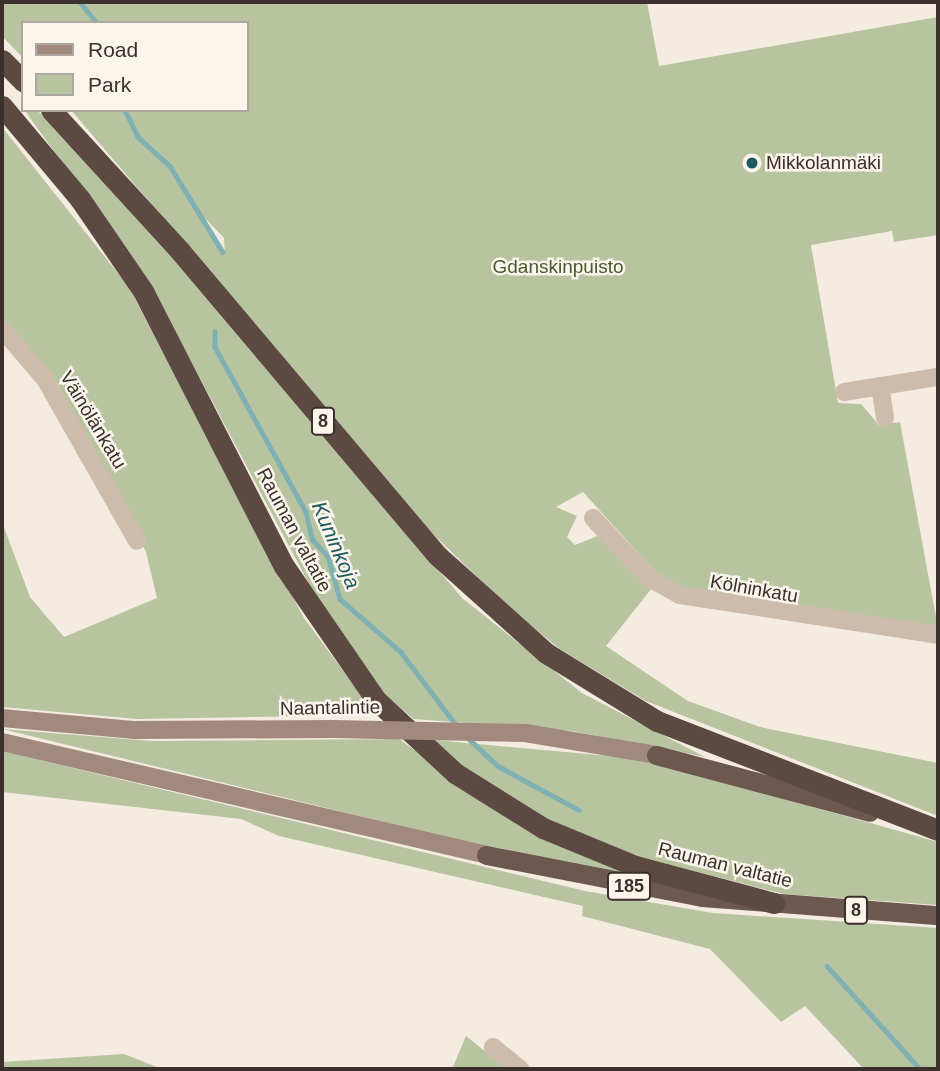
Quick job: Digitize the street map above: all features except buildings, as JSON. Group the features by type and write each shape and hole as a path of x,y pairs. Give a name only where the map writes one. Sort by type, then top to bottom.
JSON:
{"highway":[{"path":"2,60 21,79"},
{"name":"Rauman valtatie","path":"2,106 80,199 143,292 284,566 376,699 455,773 543,828 635,866 774,903 938,915"},
{"name":"8","path":"53,112 180,251 438,556 546,653 657,721 938,830"},
{"path":"656,755 938,830"},
{"name":"185","path":"486,855 636,887 774,903"}],"main road":[{"name":"Naantalintie","path":"2,718 135,730 333,729 525,733 656,755"},
{"name":"185","path":"2,742 486,855"}],"street":[{"name":"Väinölänkatu","path":"2,329 45,379 137,541"},
{"path":"844,392 938,377"},
{"path":"880,386 886,418"},
{"name":"Kölninkatu","path":"593,518 649,578 680,596 938,635"},
{"path":"492,1047 520,1069"}],"green space":[{"name":"Gdanskinpuisto","path":"2,2 647,2 659,66 938,17 938,235 894,242 892,231 811,245 838,403 861,404 879,425 900,422 938,628 668,586 583,492 556,507 577,516 567,537 575,545 600,535 652,588 606,646 688,701 760,727 938,763 938,816 646,701 560,649 511,610 433,534 73,112 248,112 248,21 21,21 21,56 2,36","holes":["190,203 224,238 225,256 205,220"]},
{"path":"26,112 39,112 164,247 462,598 582,693 705,757 572,731 414,719 383,694 323,610 150,284"},
{"path":"2,127 128,286 304,618 376,715 137,719 2,707 2,522 30,597 64,637 157,598 146,552 50,374 2,319"},
{"path":"2,729 152,741 399,739 521,827 637,876 577,869"},
{"path":"424,739 642,759 938,842 938,905 784,894 611,850 520,806"},
{"path":"2,751 585,891 713,913 938,928 938,1069 863,1068 805,1006 781,1022 710,949 582,916 583,906 279,836 241,819 2,792"},
{"path":"466,1036 507,1069 452,1069"},
{"path":"124,1054 162,1069 2,1069 2,1062"}],"waterway":[{"name":"Kuninkoja","path":"80,2 95,21"},
{"name":"Kuninkoja","path":"126,112 138,137 170,166 223,252"},
{"name":"Kuninkoja","path":"215,331 215,347 306,512 312,539 328,556 340,599 401,652 457,726"},
{"name":"Kuninkoja","path":"468,738 498,766 579,810"},
{"name":"Kuninkoja","path":"827,966 920,1069"}],"place":[{"name":"Mikkolanmäki","path":"752,163"}]}
